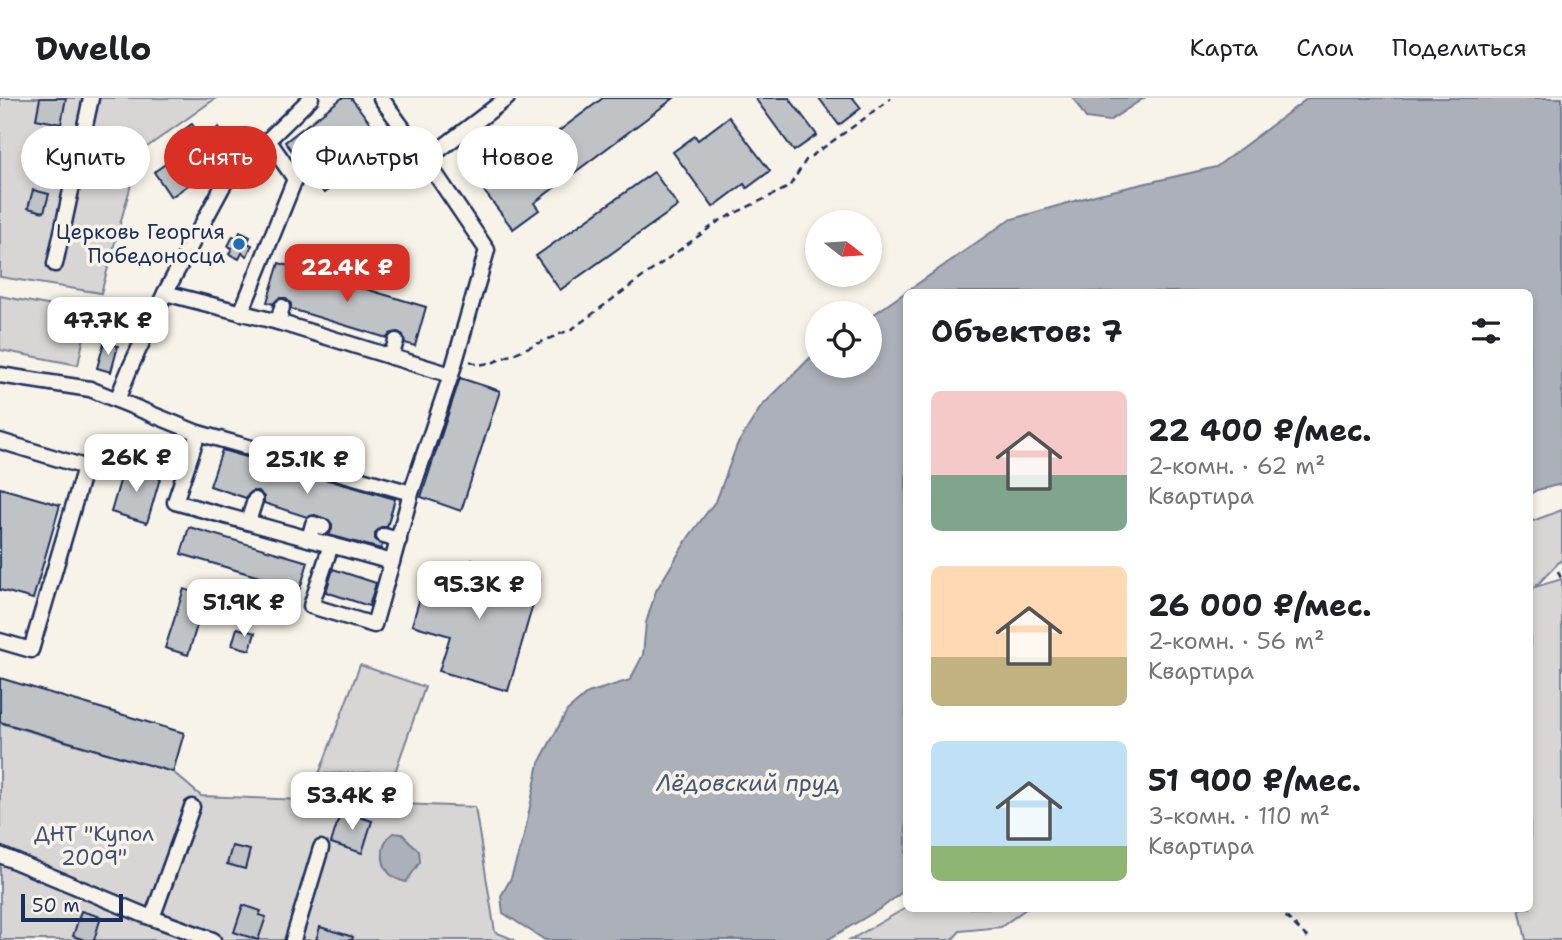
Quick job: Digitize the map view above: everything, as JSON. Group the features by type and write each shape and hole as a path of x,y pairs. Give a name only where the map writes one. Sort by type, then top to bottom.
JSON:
{"lane":[{"path":"55,264 91,98"},
{"path":"277,131 311,98"},
{"path":"381,98 401,126"},
{"path":"443,147 507,98"},
{"path":"241,313 295,179 296,169 277,149"},
{"path":"331,545 311,606 374,625 378,603 392,562 391,538 411,493 452,375 487,250 443,185"},
{"path":"117,400 165,293 221,189"},
{"path":"165,293 278,322 452,375"},
{"path":"278,322 282,307"},
{"path":"391,357 396,341"},
{"path":"0,375 90,389 198,433 382,490 411,493"},
{"path":"198,433 175,502 392,562"},
{"path":"0,442 85,467 31,650 0,641"},
{"path":"248,522 255,500"},
{"path":"309,539 313,524 323,527"},
{"path":"326,609 330,594"},
{"path":"152,918 192,807"},
{"path":"293,940 321,848"},
{"path":"0,855 152,918 213,940"}],"path":[{"path":"457,356 478,365 494,362 572,329 719,221 789,187 806,160 891,98"},
{"path":"1558,571 1562,581"},
{"path":"1281,912 1310,940"}],"green space":[{"path":"0,98 216,98 177,126 164,126 164,135 150,145 150,126 21,126 21,189 130,189 101,293 0,277"},
{"path":"0,296 89,313 78,365 0,350"},
{"path":"1562,510 1562,559 1535,587 1562,579 1562,940 1526,940 1520,912 1533,912 1533,521"},
{"path":"360,665 425,687 395,772 319,774"},
{"name":"ДНТ \"Купол 2009\"","path":"0,723 173,772 201,796 475,807 495,932 515,940 0,940"},
{"path":"903,910 903,912 1022,912 1001,927 960,931 952,940 850,940"}],"water":[{"path":"1073,98 1144,98 1109,121 1086,118"},
{"name":"Лёдовский пруд","path":"1308,98 1562,98 1562,484 1533,492 1533,289 910,289 1009,220 1095,195 1216,167"},
{"name":"Лёдовский пруд","path":"903,294 903,891 883,907 827,940 545,940 503,913 501,896 511,878 524,836 539,763 567,711 588,693 630,680 643,655 646,623 656,591 688,538 717,499 737,445 761,407 805,363 805,378 882,378 882,309"},
{"path":"393,833 402,834 419,851 420,862 406,882 390,874 384,862 383,849 388,837"}],"building":[{"path":"40,98 66,98 61,124 36,119"},
{"path":"342,98 351,98 372,126 306,126"},
{"path":"603,98 674,98 578,170 578,126 566,126"},
{"path":"755,98 789,98 817,135 794,151"},
{"path":"819,98 853,98 861,108 839,125"},
{"path":"729,117 770,171 747,188 744,184 713,207 673,152 695,136 698,140"},
{"path":"291,137 291,150 285,142"},
{"path":"164,165 164,187 154,172"},
{"path":"654,172 678,206 560,290 536,256"},
{"path":"166,189 183,189 171,197"},
{"path":"482,189 553,189 534,203 539,210 513,229"},
{"path":"33,190 49,194 44,212 28,208"},
{"name":"Церковь Георгия Победоносца","path":"240,232 250,237 247,243 252,245 247,256 242,253 239,259 229,254 232,248 228,246 233,236 237,238"},
{"path":"279,263 426,307 415,346 405,343 403,335 398,332 387,338 291,309 291,304 285,298 279,298 273,304 267,302"},
{"path":"104,343 118,346 111,372 97,368"},
{"path":"460,378 500,391 461,511 421,497"},
{"path":"222,450 395,499 387,527 381,527 375,533 375,539 382,545 381,549 329,535 332,524 329,520 315,515 307,517 264,503 264,497 259,491 252,491 246,498 210,486"},
{"path":"125,464 161,475 147,523 111,512"},
{"path":"0,488 60,505 33,599 0,590"},
{"path":"189,527 308,562 300,589 181,554"},
{"path":"472,560 540,580 508,691 439,671 450,636 412,625 428,570 466,580"},
{"path":"333,569 376,583 369,606 326,592"},
{"path":"184,589 206,596 188,655 165,648"},
{"path":"237,628 255,633 250,650 232,645"},
{"path":"0,678 184,733 173,772 0,722"},
{"path":"341,811 372,821 362,853 331,843"},
{"path":"232,846 250,850 245,869 227,864"},
{"path":"243,905 261,911 259,915 266,917 258,940 234,932"},
{"path":"81,911 101,917 94,940 73,936"},
{"path":"320,927 353,937 352,940 316,940"}],"place":[{"name":"Церковь Георгия Победоносца","path":"239,244"}]}
